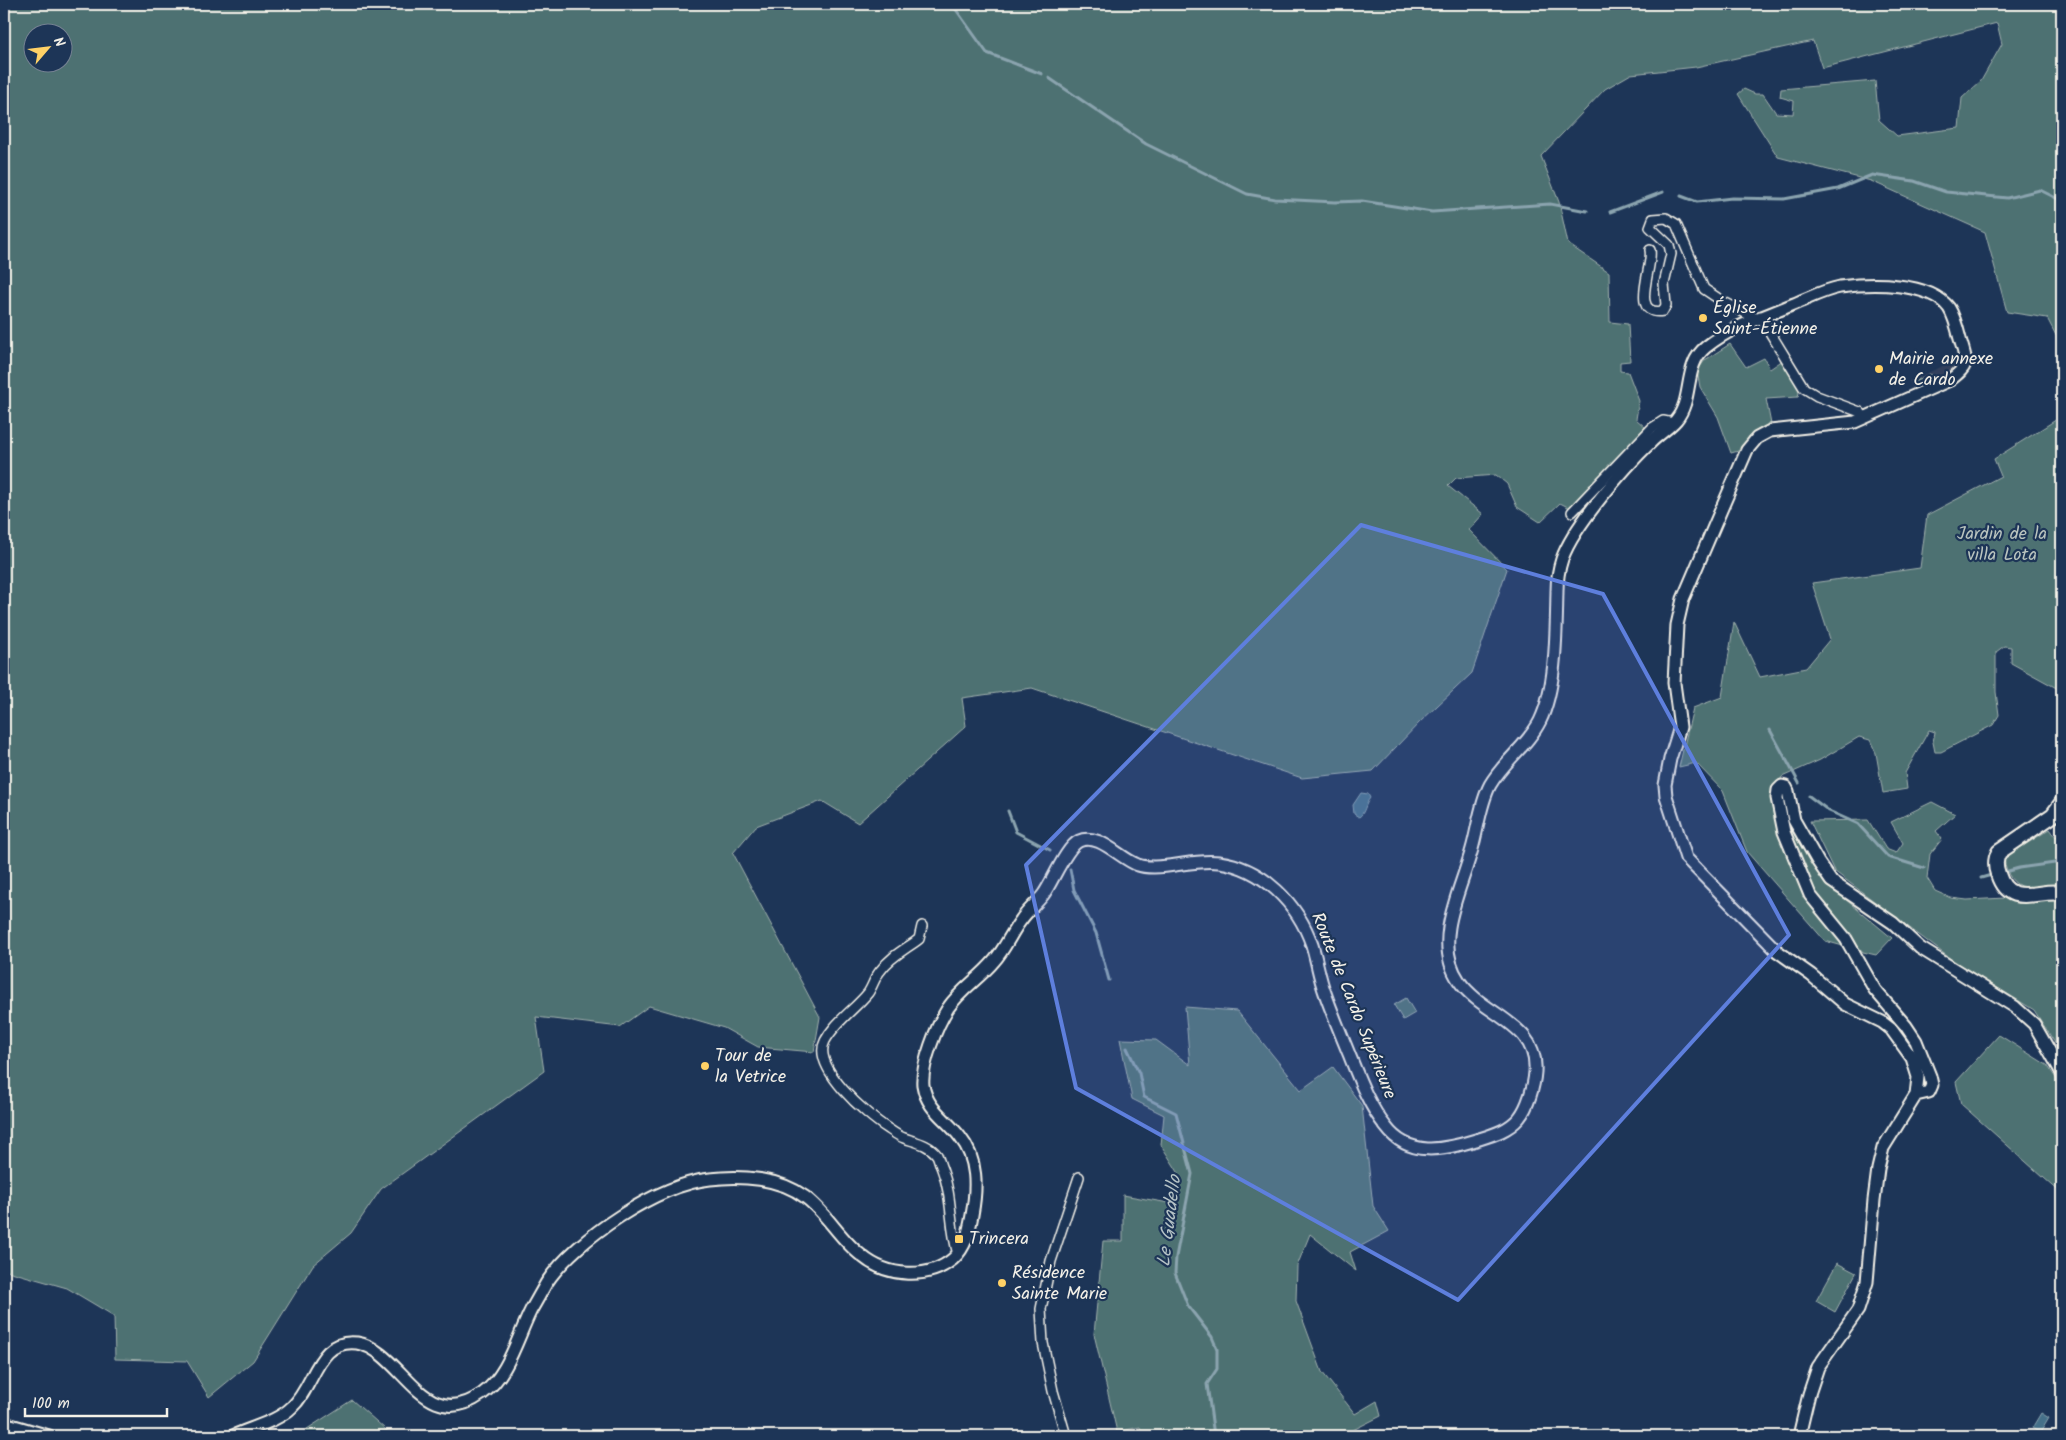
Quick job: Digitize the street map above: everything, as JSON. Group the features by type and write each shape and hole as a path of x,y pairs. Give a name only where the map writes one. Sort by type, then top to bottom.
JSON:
{"main road":[{"path":"2062,803 2052,815 1999,852 1995,866 2001,884 2006,890 2018,896 2062,893"}],"street":[{"path":"1650,250 1652,257 1644,286 1644,298 1650,310 1656,312 1663,311 1666,305 1664,284 1671,254 1669,245 1651,229 1651,222 1657,218 1666,218 1676,224 1687,246 1701,285 1722,301 1757,317 1804,388 1817,396 1860,412 1865,418"},
{"path":"1572,512 1652,428 1663,421 1673,422 1683,412 1692,365 1702,349 1757,317 1781,310 1832,288 1899,286 1926,291 1942,301 1953,314 1964,352 1965,365 1962,374 1865,418 1846,424 1770,431 1757,438 1747,450 1683,599 1679,616 1674,683 1680,727 1665,778 1666,796 1686,858 1708,883 1777,950 1811,975 1845,1004 1882,1022 1891,1029 1912,1058 1918,1077 1916,1095 1884,1148 1874,1200 1867,1282 1858,1310 1818,1367 1809,1394 1799,1436"},
{"name":"Route de Cardo Supérieure","path":"234,1436 280,1416 294,1406 305,1390 324,1354 338,1345 356,1343 375,1350 419,1392 431,1400 452,1405 466,1403 484,1393 499,1379 533,1306 547,1281 574,1251 616,1220 661,1193 703,1180 723,1177 758,1179 788,1187 810,1200 862,1257 885,1269 904,1274 928,1272 944,1266 964,1247 971,1224 976,1182 973,1158 963,1140 930,1107 923,1088 923,1070 942,1017 954,998 996,960 1020,920 1047,889 1068,854 1078,842 1085,838 1096,841 1138,866 1155,867 1199,861 1225,862 1250,870 1276,890 1298,915 1310,939 1323,988 1366,1094 1395,1138 1417,1148 1442,1150 1502,1132 1518,1120 1527,1104 1536,1070 1533,1052 1517,1028 1470,994 1458,982 1449,960 1448,931 1485,795 1492,781 1539,724 1546,702 1557,635 1557,579 1564,552 1600,499 1647,445 1673,422"},
{"path":"1916,1095 1929,1092 1932,1085 1916,1041 1906,1026 1875,990 1846,939 1810,894 1784,832 1777,798 1778,790 1782,786 1786,787 1788,791 1794,820 1831,881 1893,923 1920,948 2015,1008 2034,1024 2062,1073"},
{"path":"922,926 919,939 891,958 879,971 869,992 837,1025 824,1042 822,1055 826,1068 855,1102 885,1127 901,1137 928,1146 937,1155 947,1181 952,1209 953,1240 958,1254"},
{"path":"1066,1436 1053,1391 1043,1343 1041,1309 1051,1261 1079,1177"},
{"path":"4,1422 49,1436"}],"highlighted area":[{"path":"1361,525 1603,594 1789,935 1458,1300 1076,1088 1026,865"}],"shaded area":[{"path":"1954,356 1962,365 1948,376 1914,391 1909,381 1941,367"},
{"path":"1361,793 1368,794 1370,798 1359,817 1354,814 1353,805"},
{"path":"2041,1413 2049,1418 2040,1433 2032,1428"}],"green space":[{"path":"4,4 2062,4 2062,347 2047,318 2007,312 1985,232 1871,181 1778,157 1738,94 1744,89 1755,94 1763,94 1776,113 1793,114 1794,101 1780,97 1781,89 1875,81 1879,120 1897,136 1959,128 1962,98 1981,81 2002,44 1997,23 1822,68 1813,41 1696,67 1631,74 1605,89 1541,156 1559,202 1568,244 1609,272 1610,322 1628,324 1630,361 1620,362 1620,371 1628,372 1639,401 1636,419 1645,427 1570,508 1560,503 1540,522 1517,507 1507,484 1496,475 1456,478 1448,486 1483,514 1469,530 1507,569 1472,673 1420,722 1373,771 1302,778 1032,688 962,698 966,726 858,823 822,801 756,826 733,853 820,1017 814,1052 758,1047 724,1028 649,1006 620,1027 536,1017 544,1071 381,1189 351,1233 313,1265 253,1361 209,1397 187,1361 115,1359 114,1316 67,1288 4,1270"},
{"path":"1730,344 1746,367 1764,358 1770,369 1783,360 1800,387 1798,397 1766,399 1771,424 1749,436 1742,450 1731,453 1718,417 1700,387 1697,371 1705,360"},
{"path":"1930,374 1934,381 1915,390 1912,383"},
{"name":"Jardin de la villa Lota","path":"2062,416 2062,691 2011,663 2011,647 2004,646 1996,652 1996,692 1999,715 1993,725 1941,752 1935,752 1933,742 1935,732 1929,730 1905,773 1907,789 1883,793 1876,753 1870,740 1859,737 1820,760 1782,777 1776,787 1774,810 1783,846 1812,907 1843,946 1825,941 1747,852 1723,791 1696,763 1679,767 1693,708 1722,697 1734,622 1760,677 1806,668 1830,639 1812,583 1920,568 1927,515 2001,476 1994,459"},
{"path":"1932,802 1955,814 1936,831 1942,839 1930,854 1927,878 1935,891 1951,898 1967,900 2005,898 2055,899 2062,904 2062,1054 2034,1010 1955,962 1834,871 1810,821 1868,820 1886,849 1896,853 1903,843 1891,822"},
{"path":"1790,823 1821,875 1845,899 1892,938 1876,955 1863,952 1820,902 1786,824"},
{"path":"2050,829 2056,837 2062,830 2062,888 2032,889 2017,884 2007,870 2004,858"},
{"path":"1406,998 1415,1013 1403,1020 1394,1005"},
{"path":"1185,1007 1237,1011 1301,1090 1333,1067 1362,1106 1373,1206 1389,1231 1350,1252 1356,1271 1310,1234 1297,1266 1296,1301 1322,1372 1355,1414 1377,1401 1381,1416 1341,1436 1142,1436 1140,1427 1117,1432 1094,1334 1103,1241 1123,1241 1123,1195 1169,1203 1178,1172 1161,1145 1164,1115 1132,1099 1120,1039 1156,1040 1190,1065"},
{"path":"1999,1035 2047,1065 2062,1087 2062,1194 1961,1104 1956,1082"},
{"path":"1837,1263 1856,1273 1835,1312 1816,1301"},
{"path":"352,1400 393,1436 305,1436 307,1429"}],"waterway":[{"path":"952,4 987,53 1042,74"},
{"path":"1049,78 1146,144 1247,194 1275,199 1335,202 1362,201 1432,212 1550,204 1587,211"},
{"path":"1681,196 1697,202 1732,198 1784,199 1838,189 1872,175 1914,181 1946,192 2007,198 2040,190 2062,201"},
{"path":"1610,212 1663,192"},
{"path":"1770,730 1799,783"},
{"path":"1809,796 1829,811 1858,824 1888,857 1924,868"},
{"name":"Le Guadello","path":"1008,811 1016,832 1050,850"},
{"path":"2001,873 2019,868 2062,862"},
{"name":"Le Guadello","path":"1070,869 1074,890 1096,933 1109,980"},
{"path":"1981,878 1995,874"},
{"name":"Le Guadello","path":"1127,1048 1139,1073 1144,1097 1176,1113 1192,1174 1176,1257 1175,1273 1188,1306 1212,1337 1217,1349 1217,1369 1207,1384 1214,1436"}],"place":[{"name":"Église Saint-Étienne","path":"1703,318"},
{"name":"Mairie annexe de Cardo","path":"1879,369"},
{"name":"Tour de la Vetrice","path":"705,1066"},
{"name":"Trincera","path":"959,1239"},
{"name":"Résidence Sainte Marie","path":"1002,1283"}]}
